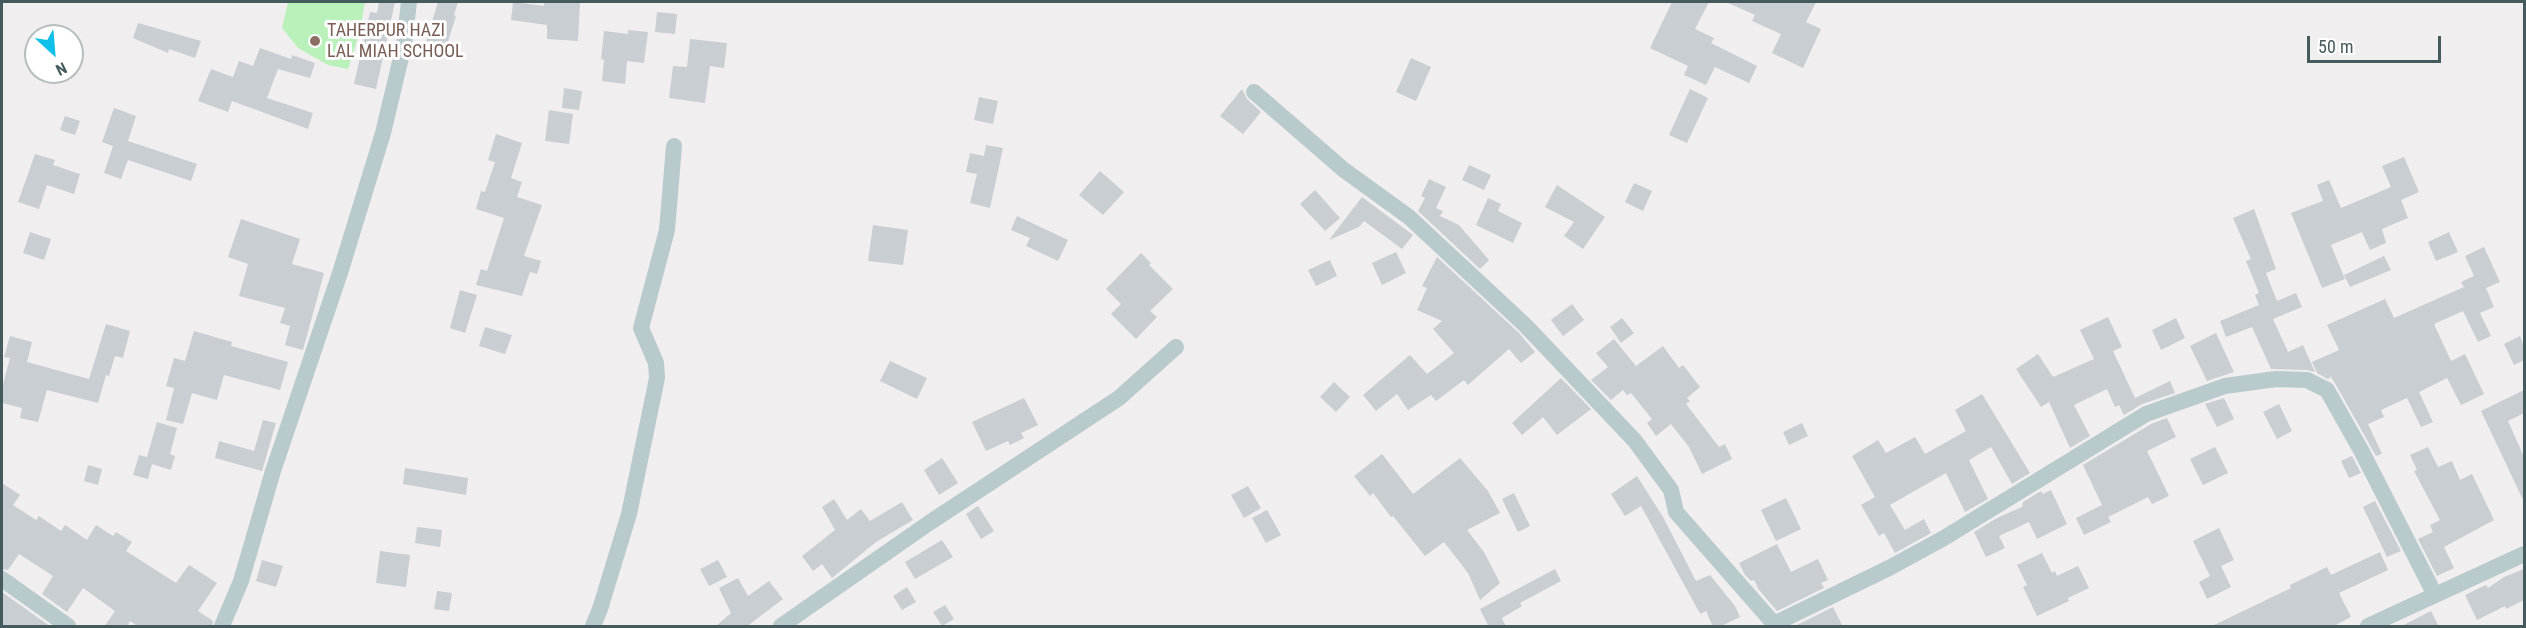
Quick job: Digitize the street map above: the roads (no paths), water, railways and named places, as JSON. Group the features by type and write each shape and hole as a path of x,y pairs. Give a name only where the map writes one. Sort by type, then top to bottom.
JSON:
{"street":[{"path":"222,627 241,580 273,471 340,273 383,133 404,45 409,2"},
{"path":"1254,92 1344,170 1408,217 1526,326 1635,441 1671,490 1676,512 1775,625 1944,538 2146,414 2225,386 2276,379 2307,380 2327,390 2362,452 2435,595"},
{"path":"593,627 629,514 657,378 656,363 641,328 667,230 674,146"},
{"path":"782,627 929,523 1119,398 1176,346"},
{"path":"2368,627 2524,554"},
{"path":"2,579 68,627"}],"place":[{"name":"TAHERPUR HAZI LAL MIAH SCHOOL","path":"315,41"}]}
